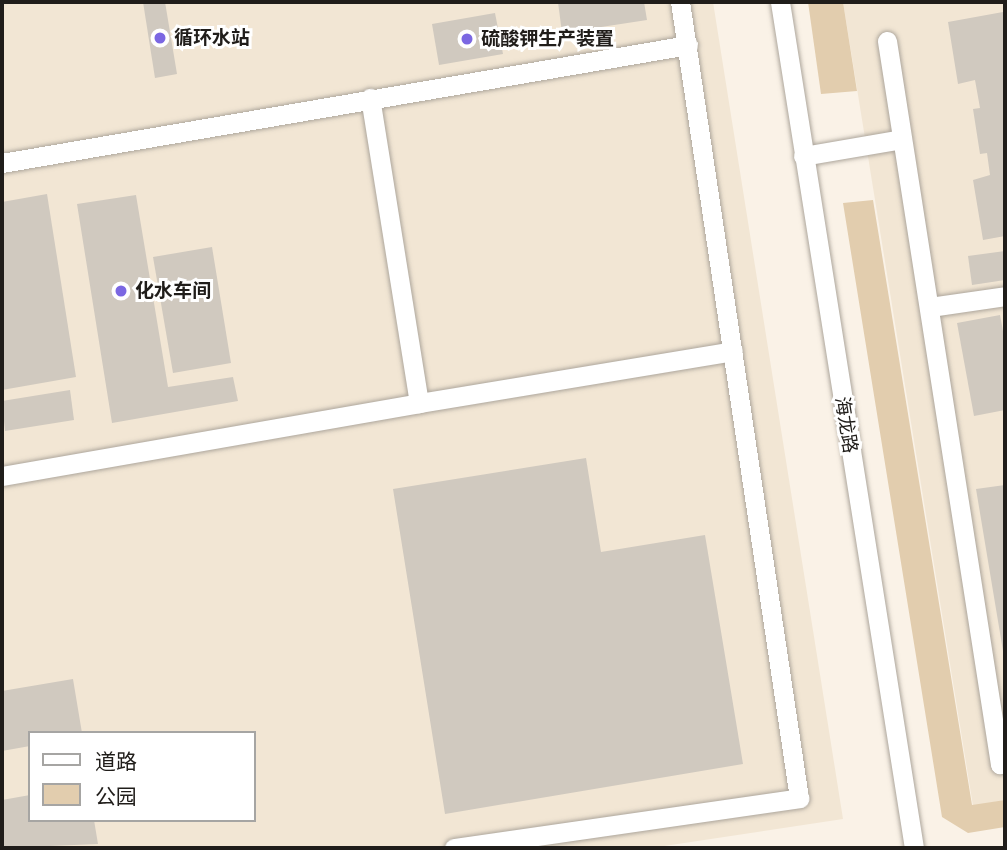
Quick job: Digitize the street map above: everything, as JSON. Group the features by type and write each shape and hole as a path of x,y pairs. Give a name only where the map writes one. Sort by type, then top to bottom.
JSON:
{"street":[{"path":"454,848 799,798 680,2"},
{"name":"海龙路","path":"780,2 914,848"},
{"path":"887,41 1000,764 1005,763"},
{"path":"2,163 688,45"},
{"path":"370,98 419,402"},
{"path":"803,156 902,139"},
{"path":"930,307 1005,296"},
{"path":"2,476 419,402 733,351"}],"shaded area":[{"path":"2,2 713,2 843,819 651,848 2,848"},
{"path":"843,2 1005,2 1005,800 973,806"}],"green space":[{"path":"808,2 843,2 857,91 821,94"},
{"path":"873,200 972,805 1005,800 1005,827 968,833 942,817 843,203"}],"building":[{"name":"循环水站","path":"143,2 165,2 177,74 155,78"},
{"path":"558,2 644,2 647,20 562,33"},
{"path":"1003,12 1005,236 983,240 973,180 990,175 987,153 980,154 973,109 980,108 975,80 958,84 948,22"},
{"name":"硫酸钾生产装置","path":"495,13 503,54 439,65 432,24"},
{"path":"47,194 76,377 2,390 2,202"},
{"name":"化水车间","path":"136,195 168,387 233,377 238,401 112,423 77,204"},
{"path":"212,247 231,363 173,373 153,257"},
{"path":"1005,251 1005,280 972,285 968,256"},
{"path":"1000,315 1005,342 1005,410 974,416 957,323"},
{"path":"70,390 74,420 5,431 2,401"},
{"path":"586,458 601,552 705,535 743,764 445,814 393,489"},
{"path":"1005,485 1005,657 1004,657 976,489"},
{"path":"73,679 82,731 28,731 28,746 2,751 2,691"},
{"path":"28,795 28,822 94,822 98,844 2,848 2,800"}],"place":[{"name":"循环水站","path":"160,38"},
{"name":"硫酸钾生产装置","path":"467,39"},
{"name":"化水车间","path":"121,291"}]}
